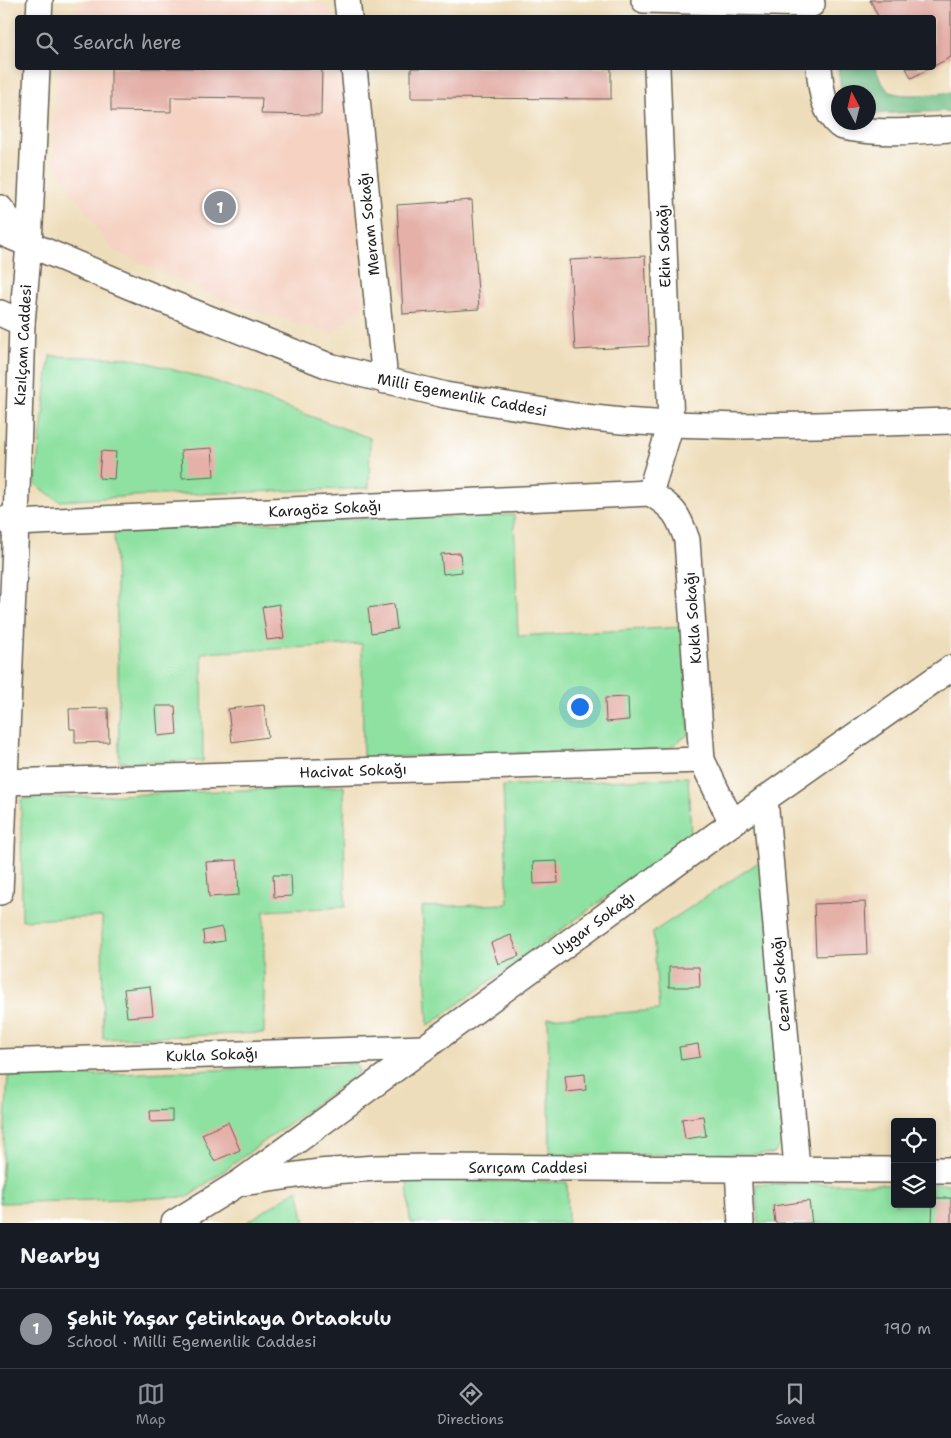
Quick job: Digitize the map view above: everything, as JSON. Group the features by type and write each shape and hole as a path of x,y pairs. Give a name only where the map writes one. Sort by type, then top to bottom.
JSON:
{"street":[{"path":"39,15 40,0"},
{"path":"347,0 349,15"},
{"path":"644,0 812,7"},
{"path":"654,0 655,15"},
{"name":"Kızılçam Caddesi","path":"0,892 5,782 4,736 11,318 28,245 37,70"},
{"name":"Meram Sokağı","path":"354,70 385,381"},
{"name":"Ekin Sokağı","path":"657,70 671,424"},
{"path":"819,70 825,101 830,114 840,127 871,131 903,132 951,129"},
{"path":"0,208 28,245"},
{"name":"Milli Egemenlik Caddesi","path":"0,232 155,297 329,366 445,395 545,412 622,421 671,424 798,425 951,421"},
{"path":"650,493 671,424"},
{"name":"Karagöz Sokağı","path":"8,521 650,493"},
{"name":"Kukla Sokağı","path":"650,493 666,503 680,519 687,540 702,760 732,823"},
{"name":"Uygar Sokağı","path":"238,1183 732,823 951,668"},
{"name":"Hacivat Sokağı","path":"5,782 702,760"},
{"name":"Cezmi Sokağı","path":"766,799 797,1168"},
{"name":"Kukla Sokağı","path":"0,1062 424,1048"},
{"name":"Sarıçam Caddesi","path":"174,1223 238,1183 318,1172 431,1167 891,1170"},
{"path":"738,1169 741,1223"},
{"path":"936,1170 951,1170"}],"shaded area":[{"path":"88,0 147,0 323,4 333,15 70,15"},
{"path":"56,70 345,70 363,308 331,334 228,302 112,250 54,163"}],"green space":[{"path":"838,70 876,70 884,86 894,93 919,95 951,92 951,111 876,114 876,85 841,85"},
{"path":"50,356 131,358 214,381 370,438 369,488 134,496 59,501 35,484"},
{"path":"514,515 518,636 683,627 689,734 668,749 363,758 362,644 202,653 203,761 119,762 114,530 360,519"},
{"path":"688,777 691,836 428,1026 422,907 508,904 503,786"},
{"path":"344,786 345,907 264,911 264,1033 103,1039 102,917 22,920 21,799"},
{"path":"762,860 787,1138 773,1154 550,1155 548,1018 659,1010 653,932"},
{"path":"356,1064 359,1072 188,1197 0,1203 8,1076 96,1075"},
{"path":"407,1181 567,1182 568,1223 410,1223"},
{"path":"756,1184 891,1184 891,1208 936,1208 936,1184 951,1184 951,1223 758,1223"},
{"path":"298,1189 305,1223 246,1223"}],"building":[{"path":"870,0 951,0 951,57 936,65 936,15 878,15"},
{"path":"111,70 322,70 321,115 261,114 262,98 171,97 171,112 111,111"},
{"path":"411,70 611,70 611,99 411,98"},
{"path":"907,70 927,70 911,78"},
{"path":"472,200 479,309 403,314 397,205"},
{"path":"645,256 649,346 575,350 570,260"},
{"path":"212,448 214,476 182,478 181,450"},
{"path":"101,451 116,452 114,479 99,478"},
{"path":"460,553 462,572 443,574 441,554"},
{"path":"279,604 284,638 267,640 262,607"},
{"path":"394,604 397,629 371,633 368,608"},
{"path":"628,697 629,720 606,722 605,698"},
{"path":"264,705 268,737 232,742 228,709"},
{"path":"156,706 175,706 177,734 158,736"},
{"path":"108,708 109,742 75,743 75,729 70,729 69,709"},
{"path":"237,860 239,895 209,897 206,862"},
{"path":"557,861 558,883 534,884 533,862"},
{"path":"273,875 291,875 292,896 274,897"},
{"path":"865,902 867,954 816,956 814,904"},
{"path":"222,927 224,941 204,944 203,931"},
{"path":"511,935 519,956 498,964 491,943"},
{"path":"669,967 699,967 700,987 669,987"},
{"path":"150,986 153,1015 127,1017 124,989"},
{"path":"698,1044 700,1057 681,1060 679,1047"},
{"path":"585,1074 586,1090 567,1092 565,1076"},
{"path":"172,1110 172,1121 151,1122 150,1111"},
{"path":"703,1116 706,1136 685,1139 682,1119"},
{"path":"228,1122 240,1150 214,1161 202,1134"},
{"path":"936,1198 951,1198 951,1223 932,1223 933,1208 936,1208"},
{"path":"809,1201 812,1223 775,1223 773,1206"}],"place":[{"name":"Şehit Yaşar Çetinkaya Ortaokulu","path":"220,207"}]}
